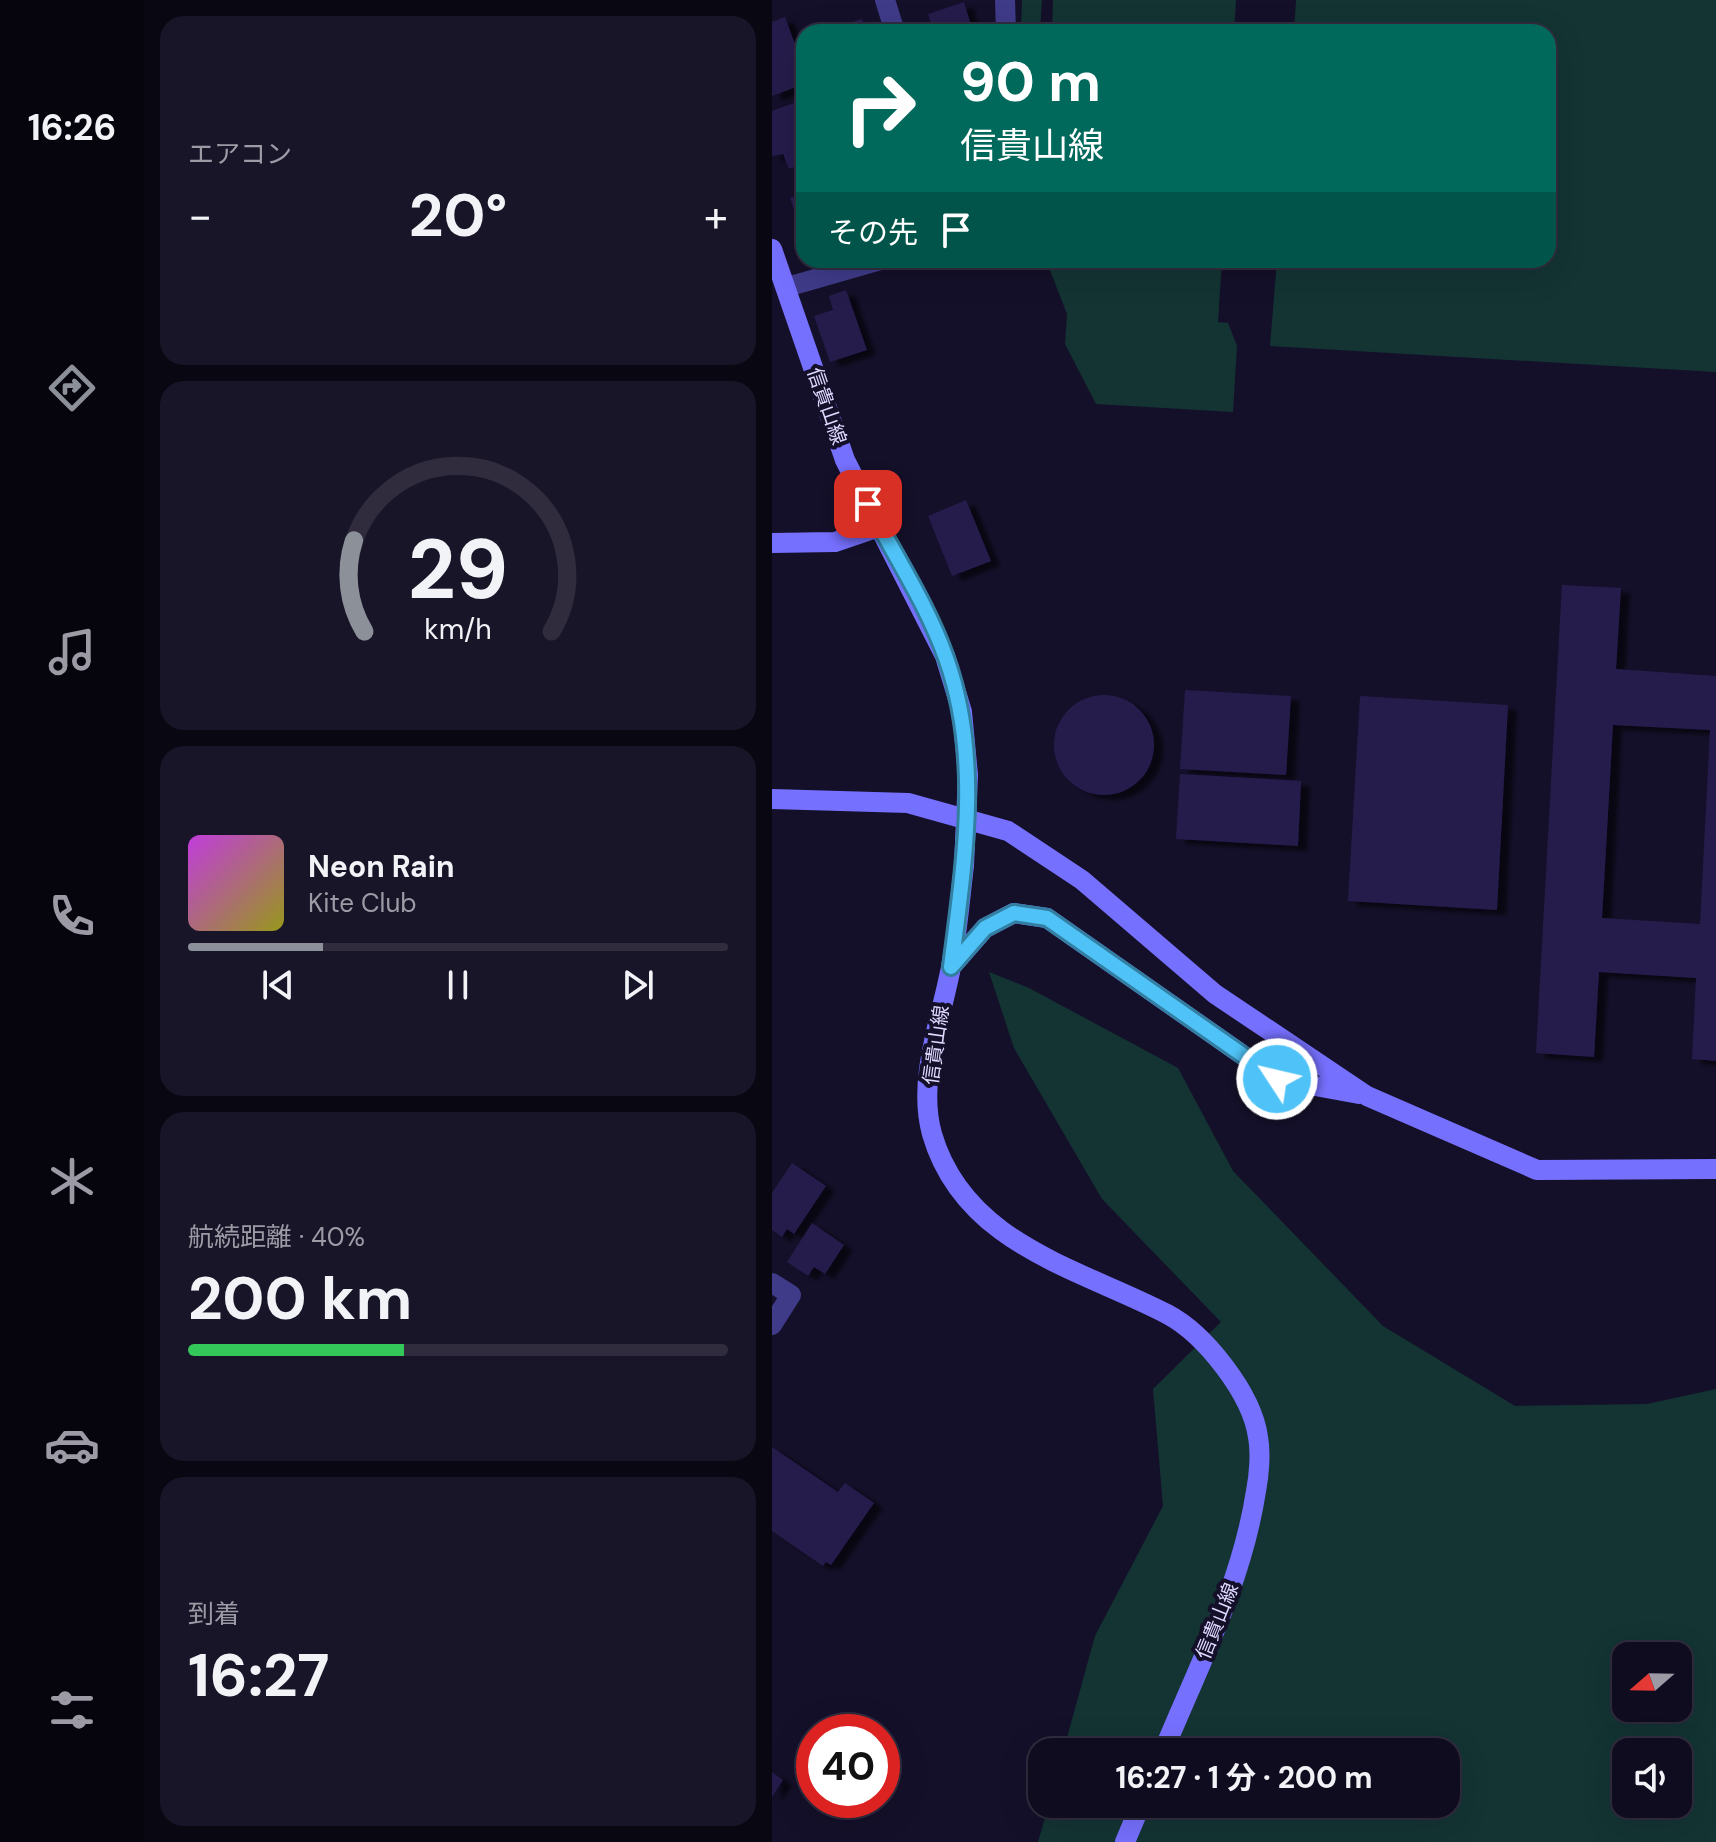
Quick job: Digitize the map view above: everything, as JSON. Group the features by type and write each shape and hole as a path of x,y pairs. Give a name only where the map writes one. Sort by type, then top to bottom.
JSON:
{"main road":[{"name":"信貴山線","path":"772,249 845,460 945,656 962,712 968,775 964,865 951,967 937,1022 928,1085 932,1133 958,1191 996,1228 1041,1258 1170,1315 1200,1339 1239,1388 1258,1436 1256,1490 1235,1578 1169,1738"},
{"path":"772,543 835,542 879,527"},
{"path":"772,799 908,803 1008,831 1082,880 1215,994 1367,1096 1537,1170 1716,1169"},
{"path":"951,967 985,928 1014,913 1047,918 1277,1079 1367,1096"},
{"path":"1125,1842 1135,1818"}],"street":[{"path":"885,0 892,24"},
{"path":"1005,0 1006,24"},
{"path":"787,287 853,268"},
{"path":"772,1283 791,1295 772,1325"}],"green space":[{"path":"1022,0 1042,0 1040,24 1021,24"},
{"path":"1053,0 1236,0 1234,24 1052,24"},
{"path":"1296,0 1716,0 1716,372 1270,346 1276,268 1556,268 1556,24 1294,24"},
{"path":"1049,268 1221,268 1218,322 1228,323 1237,346 1233,412 1096,404 1065,344 1067,314"},
{"path":"989,972 1029,988 1178,1068 1233,1171 1383,1326 1515,1406 1647,1404 1716,1389 1716,1842 1038,1842 1045,1818 1460,1818 1460,1738 1067,1738 1095,1636 1163,1506 1153,1389 1221,1322 1102,1199 1014,1048"}],"building":[{"path":"964,2 971,24 931,24 928,14"},
{"path":"785,17 796,47 796,87 772,96 772,22"},
{"path":"862,19 864,24 845,24"},
{"path":"794,103 796,167 789,169 783,154 772,156 772,111"},
{"path":"796,196 796,215 790,198"},
{"path":"846,290 867,350 830,362 814,316 833,310 829,296"},
{"path":"966,500 991,561 952,576 928,516"},
{"path":"1562,585 1621,588 1616,669 1716,676 1716,1061 1692,1059 1696,978 1599,972 1594,1057 1536,1053","holes":["1613,725 1710,730 1700,924 1602,918"]},
{"path":"1185,690 1291,696 1286,775 1180,769"},
{"path":"1104,695 1123,699 1139,710 1150,726 1154,745 1150,764 1139,780 1123,791 1104,795 1085,791 1069,780 1058,764 1054,745 1058,726 1069,710 1085,699"},
{"path":"1360,696 1508,705 1497,910 1348,901"},
{"path":"1180,774 1301,781 1298,846 1176,839"},
{"path":"792,1163 826,1186 794,1234 787,1229 782,1237 772,1230 772,1193"},
{"path":"812,1223 844,1245 825,1274 814,1267 808,1276 787,1262"},
{"path":"772,1447 838,1492 845,1483 874,1503 831,1565 826,1562 823,1566 772,1531"},
{"path":"772,1772 783,1780 772,1797"}],"route":[{"path":"868,504 945,656 962,712 968,775 964,865 951,967 985,928 1014,913 1047,918 1277,1079"}]}
